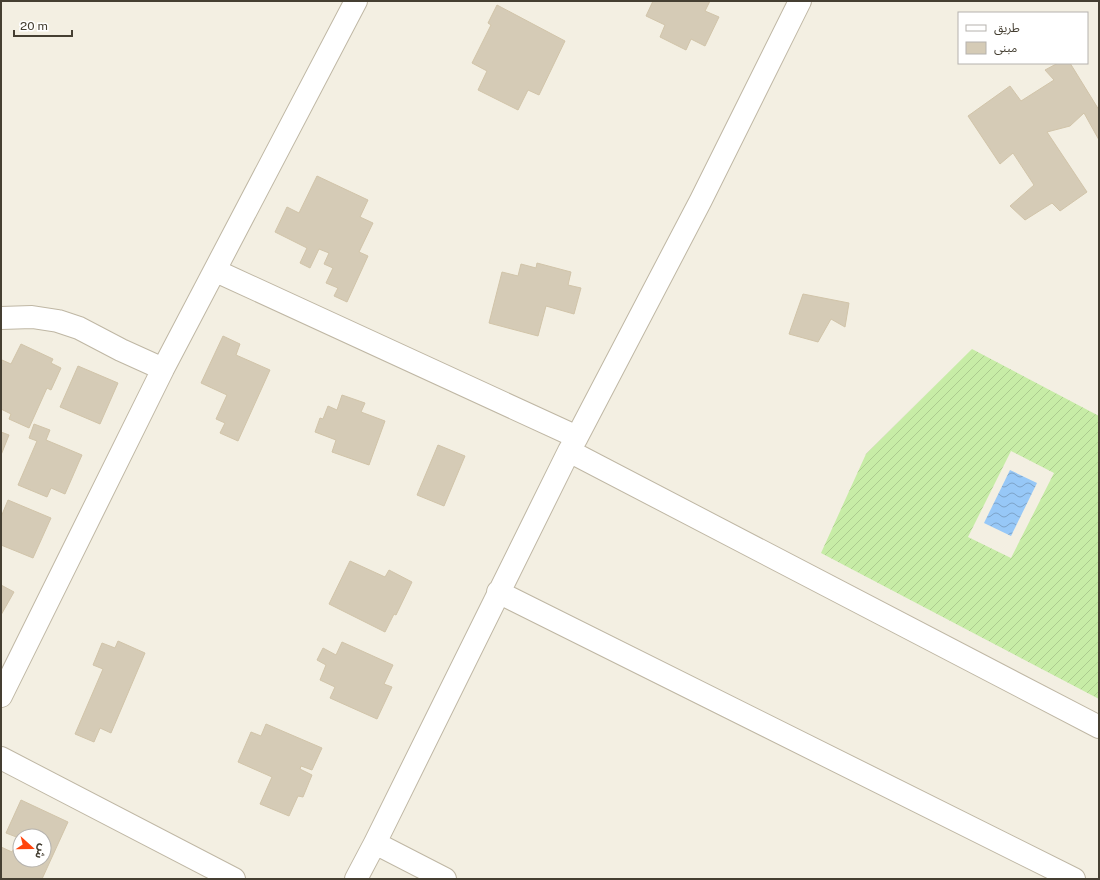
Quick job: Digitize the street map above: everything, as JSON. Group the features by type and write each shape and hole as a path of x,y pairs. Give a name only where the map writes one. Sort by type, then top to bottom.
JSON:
{"street":[{"path":"1,696 164,369 356,1"},
{"path":"356,879 498,592 573,444 701,200 800,1"},
{"path":"216,271 573,444 1099,727"},
{"path":"1,318 32,317 65,323 79,328 121,350 164,369"},
{"path":"498,592 1074,879"},
{"path":"1,758 234,879"},
{"path":"375,843 445,879"}],"green space":[{"path":"972,349 1099,416 1099,699 821,553 866,454","holes":["1011,451 1054,473 1011,558 968,537"]}],"water":[{"path":"1010,470 1037,483 1011,536 984,523"}],"building":[{"path":"653,1 710,1 705,11 719,17 705,46 691,39 686,50 660,37 665,25 646,16"},
{"path":"497,5 565,41 539,95 528,90 518,110 478,90 487,71 472,63 491,25 488,23"},
{"path":"1056,64 1071,64 1099,110 1099,140 1084,113 1070,126 1047,132 1087,192 1060,211 1052,203 1025,220 1010,206 1034,185 1013,153 1000,164 968,116 1010,86 1021,101 1054,80 1045,70"},
{"path":"317,176 368,200 360,217 373,223 359,252 368,256 347,302 334,296 338,288 326,283 333,268 324,264 329,253 319,249 310,268 300,263 307,248 275,232 287,207 299,213"},
{"path":"537,263 571,272 568,285 581,288 574,314 546,306 538,336 489,323 502,272 518,276 521,264 536,268"},
{"path":"803,294 849,303 845,327 831,319 818,342 789,334"},
{"path":"223,336 240,344 236,355 270,370 238,441 220,433 225,423 216,419 227,395 201,383"},
{"path":"21,344 53,359 51,363 61,368 51,390 47,388 29,428 9,419 11,414 1,409 1,363 2,360 11,364"},
{"path":"78,366 118,383 100,424 60,407"},
{"path":"342,395 365,403 361,412 385,421 369,465 332,452 336,440 315,432 320,418 323,419 328,406 337,410"},
{"path":"34,424 50,430 46,440 82,455 65,494 51,488 47,497 18,485 37,441 29,438"},
{"path":"1,432 9,435 1,455"},
{"path":"438,445 465,456 444,506 417,495"},
{"path":"8,500 51,518 33,558 1,545 1,517"},
{"path":"350,561 385,577 389,570 412,582 396,615 394,614 385,632 329,604"},
{"path":"1,585 14,592 1,615"},
{"path":"118,641 145,653 111,733 100,728 94,742 75,734 103,669 93,665 102,643 115,648"},
{"path":"342,642 393,665 384,684 392,687 377,719 330,698 335,687 320,680 326,665 317,660 323,648 336,655"},
{"path":"266,724 322,748 312,770 301,766 300,769 312,775 303,797 298,796 289,816 260,804 272,777 238,762 251,732 261,736"},
{"path":"21,800 68,822 52,857 52,828 12,828 12,835 6,833"},
{"path":"1,847 12,852 12,868 47,868 42,879 5,879 1,877"}]}
